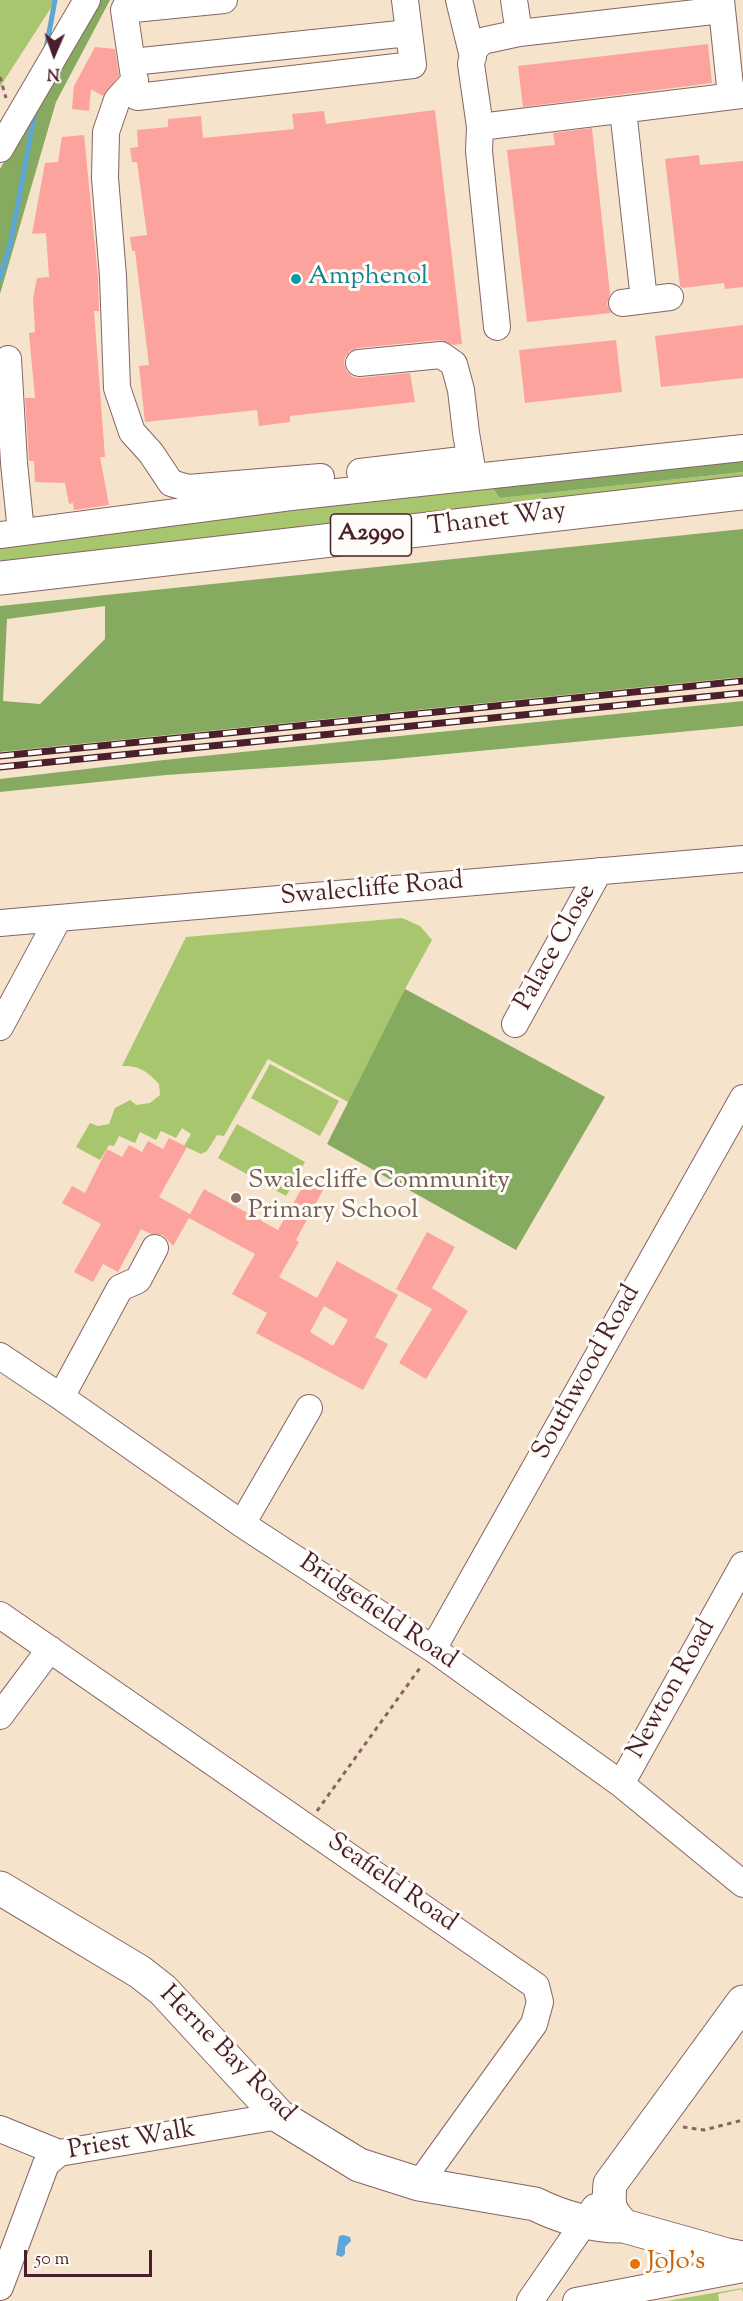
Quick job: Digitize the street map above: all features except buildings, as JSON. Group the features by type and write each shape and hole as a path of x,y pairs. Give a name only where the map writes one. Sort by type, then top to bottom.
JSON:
{"main road":[{"name":"Thanet Way","path":"0,578 743,493"},
{"name":"Herne Bay Road","path":"0,1888 140,1972 163,1990 279,2116 359,2165 419,2184 535,2204 550,2212 609,2226 624,2226 743,2258"},
{"path":"624,2226 613,2216 608,2203 610,2184 743,2002"},
{"path":"535,2204 585,2196 610,2184"}],"street":[{"path":"0,149 19,105 52,59 87,0"},
{"path":"224,0 127,5 137,97 414,65 405,0"},
{"path":"459,0 473,57"},
{"path":"514,0 519,33"},
{"path":"480,127 737,96 721,5 519,33 482,41 474,51 471,64 480,127 479,151 497,327"},
{"path":"133,71 410,33"},
{"path":"133,71 117,100 106,132 105,178 113,276 117,388 132,432 151,453 171,483 188,488 323,476 472,468 743,448"},
{"path":"623,110 633,301 670,297"},
{"path":"359,363 441,355 454,364 461,390 472,468"},
{"path":"8,358 14,463 11,533 291,497 472,468"},
{"name":"Swalecliffe Road","path":"0,923 743,859"},
{"name":"Palace Close","path":"516,1024 598,871"},
{"path":"0,1027 58,919"},
{"name":"Southwood Road","path":"433,1649 743,1098"},
{"path":"61,1397 120,1288 138,1280 155,1248"},
{"name":"Bridgefield Road","path":"0,1356 242,1524 433,1649 621,1784 743,1884"},
{"path":"242,1524 309,1408"},
{"name":"Newton Road","path":"621,1784 743,1565"},
{"name":"Seafield Road","path":"0,1615 536,1986 540,2002 534,2024 419,2184"},
{"path":"0,1716 50,1649"},
{"name":"Priest Walk","path":"0,2287 46,2164 59,2153 279,2116"},
{"path":"0,2129 59,2153"},
{"path":"530,2301 610,2184"},
{"path":"576,2301 743,2268"}],"path":[{"path":"0,77 19,105"},
{"path":"307,1826 433,1649"},
{"path":"655,2120 704,2130 743,2120"}],"green space":[{"path":"0,0 56,0 0,87"},
{"path":"97,0 110,0 56,102 0,294 0,169"},
{"path":"743,451 743,472 500,498 487,481"},
{"path":"743,472 743,477 0,561 0,537 487,481 500,498"},
{"path":"743,529 743,677 0,752 0,606","holes":["105,606 105,639 40,704 3,701 7,619"]},
{"path":"743,701 743,726 384,760 166,775 0,792 0,779"},
{"path":"402,918 420,926 432,940 405,989 350,1103 268,1059 224,1136 217,1135 207,1151 201,1154 184,1146 191,1134 182,1128 176,1138 161,1131 156,1140 140,1132 135,1143 119,1136 114,1146 109,1145 100,1160 76,1147 90,1123 98,1126 109,1124 115,1108 130,1100 136,1105 150,1103 160,1095 159,1084 147,1073 138,1068 122,1066 186,937"},
{"path":"405,989 605,1097 516,1250 327,1144"},
{"path":"270,1064 339,1101 320,1136 251,1098"},
{"path":"237,1124 305,1162 286,1196 218,1158"},
{"path":"743,2288 743,2293 742,2289 718,2294 719,2301 667,2301"}],"water":[{"path":"339,2236 350,2237 351,2241 345,2247 345,2254 342,2257 336,2255"}],"waterway":[{"path":"46,49 55,0"},
{"path":"0,278 11,241 35,111"}],"railway":[{"path":"0,756 743,681"},
{"path":"0,767 743,693"}],"place":[{"name":"Amphenol","path":"296,279"},
{"name":"Swalecliffe Community Primary School","path":"236,1198"},
{"name":"JoJo's","path":"635,2264"}]}
